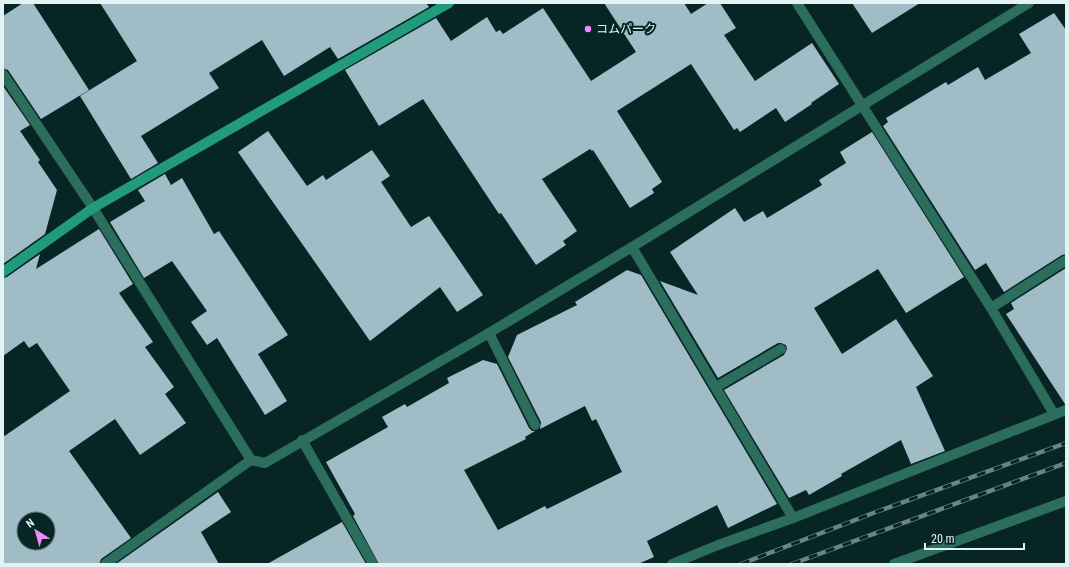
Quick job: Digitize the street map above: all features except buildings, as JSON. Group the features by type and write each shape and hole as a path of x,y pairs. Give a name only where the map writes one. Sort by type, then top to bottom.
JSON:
{"street":[{"path":"3,272 93,208 449,3"},
{"path":"797,3 991,308 1054,414"},
{"path":"3,74 93,208 251,460 265,463 632,248 1028,3"},
{"path":"632,248 793,518"},
{"path":"991,308 1066,260"},
{"path":"489,333 535,425"},
{"path":"716,387 781,349"},
{"path":"672,564 718,544 793,518 1066,410"},
{"path":"302,440 374,564"},
{"path":"105,564 251,460"},
{"path":"894,564 1066,501"}],"railway":[{"path":"741,564 876,512 1066,443"},
{"path":"792,564 1066,463"}],"place":[{"name":"コムパーク","path":"588,29"}]}
